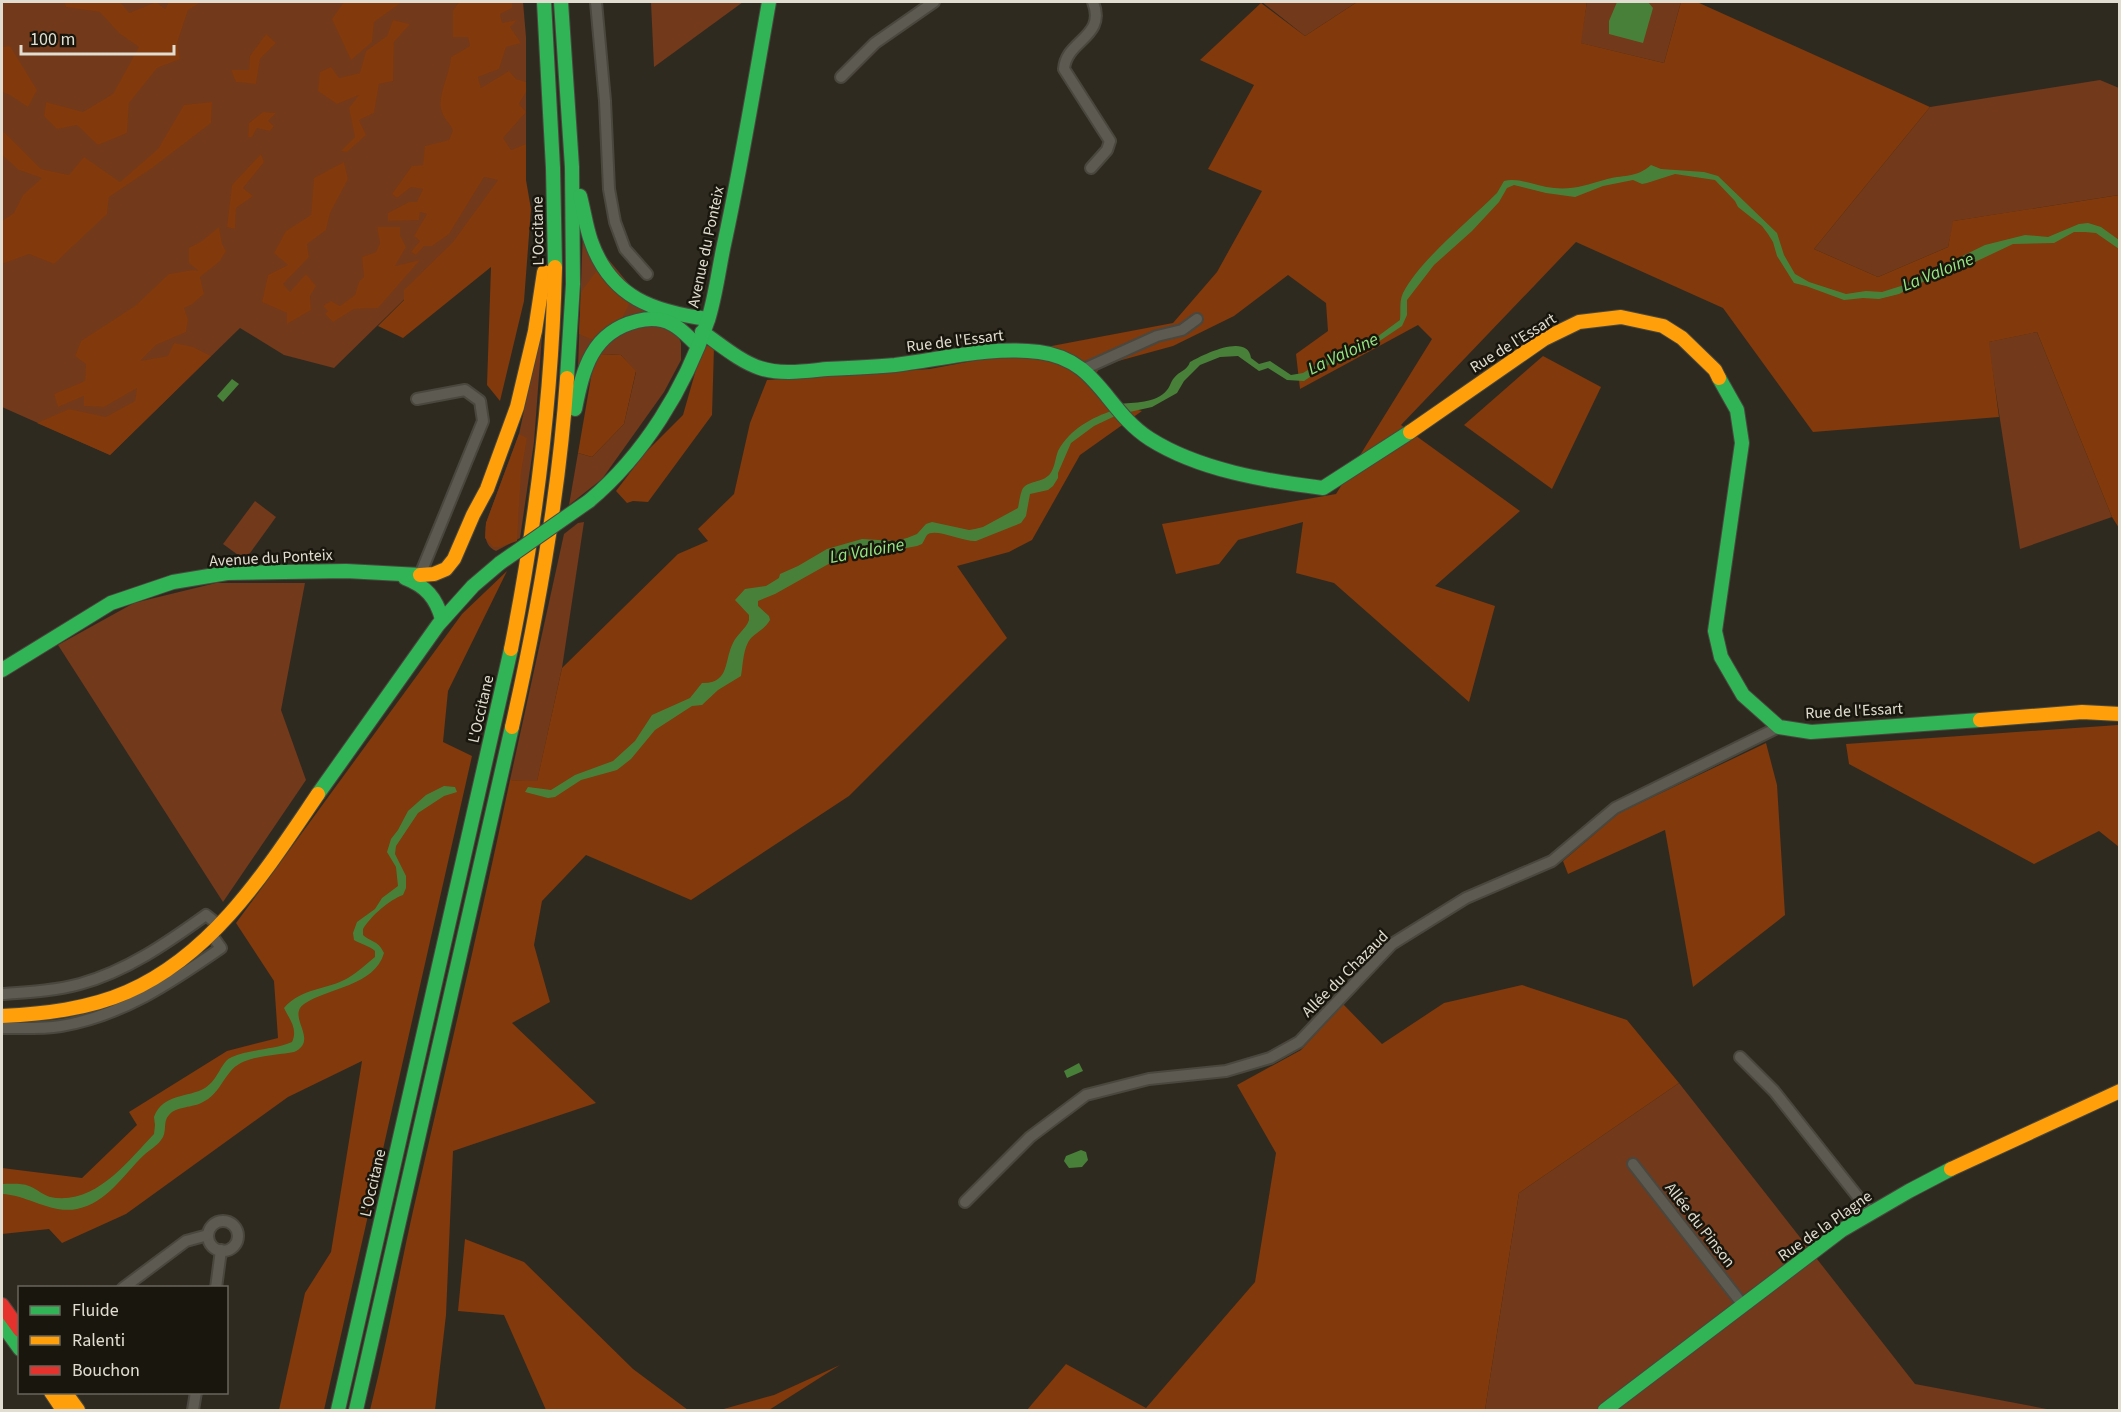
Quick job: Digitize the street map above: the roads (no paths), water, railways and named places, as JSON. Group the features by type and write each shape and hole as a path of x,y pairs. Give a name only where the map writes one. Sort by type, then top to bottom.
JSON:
{"main road":[{"name":"L'Occitane","path":"338,1410 506,673 530,557 541,482 551,376 555,265 553,146 544,2"},
{"name":"L'Occitane","path":"356,1410 526,664 542,589 561,459 573,284 572,167 561,2"},
{"name":"Avenue du Ponteix","path":"442,619 482,577 589,501 617,476 648,437 673,398 702,332 735,192 769,2"},
{"path":"572,167 592,243 600,261 615,282 629,295 702,332"},
{"path":"420,575 434,574 446,569 454,559 487,489 517,407 542,292 547,231 554,215"},
{"name":"Rue de l'Essart","path":"561,459 570,440 579,389 592,351 606,334 624,324 649,319 662,320 683,331 702,332 750,363 761,368 790,372 893,365 996,350 1040,352 1067,358 1084,369 1124,418 1150,439 1204,465 1292,484 1323,488 1383,451 1544,339 1579,322 1621,317 1663,326 1682,338 1715,370 1737,410 1742,443 1714,631 1721,657 1743,695 1779,727 1812,732 2082,712 2120,714"},
{"name":"Avenue du Ponteix","path":"2,670 111,603 173,582 227,573 346,571 420,575"},
{"path":"2,1016 60,1011 101,1001 143,985 178,963 215,930 251,890 393,685 442,619 436,601 429,590 417,582 388,573"},
{"name":"Rue de la Plagne","path":"1605,1410 1842,1230 1870,1212 1943,1174 2120,1091"},
{"path":"2,1305 18,1327"},
{"path":"2,1324 18,1346"},
{"path":"52,1394 63,1410"},
{"path":"66,1394 78,1410"}],"street":[{"path":"596,2 611,200 619,236 625,249 647,274"},
{"path":"841,77 874,43 934,2"},
{"path":"1091,168 1107,150 1110,141 1064,69 1064,60 1092,29 1097,18 1092,2"},
{"path":"1084,369 1157,336 1182,330 1197,319"},
{"path":"417,399 465,390 480,401 483,421 420,575"},
{"name":"Allée du Chazaud","path":"965,1202 1030,1137 1086,1095 1149,1078 1226,1071 1270,1058 1299,1042 1392,944 1466,898 1552,861 1615,808 1779,727"},
{"path":"2,994 43,991 81,984 141,959 169,942 205,910 221,948"},
{"path":"221,948 233,952"},
{"path":"2,1028 61,1026 118,1010 176,980 221,948"},
{"path":"1740,1057 1774,1091 1870,1212"},
{"name":"Allée du Pinson","path":"1633,1164 1743,1305"},
{"path":"218,1221 230,1222 238,1231 237,1243 229,1249 221,1250 212,1245 208,1235 213,1224 218,1221"},
{"path":"124,1286 186,1241 208,1235"},
{"path":"216,1286 221,1250"},
{"path":"193,1410 196,1394"}],"water":[{"path":"1617,2 1648,2 1653,8 1643,43 1609,34 1609,21"},
{"name":"La Valoine","path":"1651,165 1661,169 1704,172 1718,176 1777,233 1784,255 1795,274 1809,282 1846,294 1866,291 1882,292 1901,286 1985,245 2025,235 2048,237 2079,224 2088,223 2101,227 2119,240 2119,249 2096,233 2074,232 2054,243 2013,244 1975,262 1947,270 1899,294 1879,299 1844,300 1794,283 1762,226 1738,207 1715,180 1675,174 1642,184 1633,180 1603,186 1575,197 1514,185 1507,188 1499,202 1472,231 1434,265 1407,300 1407,315 1402,326 1369,348 1326,366 1304,381 1287,380 1268,368 1259,371 1238,356 1220,357 1200,365 1184,381 1177,393 1152,407 1125,413 1118,404 1157,398 1167,390 1173,379 1190,362 1224,348 1242,347 1248,350 1251,358 1259,364 1270,361 1291,375 1303,373 1326,359 1366,345 1400,320 1402,296 1411,281 1433,254 1497,193 1504,181 1516,180 1554,188 1573,188 1634,174"},
{"path":"232,379 239,384 223,402 217,396"},
{"name":"La Valoine","path":"1114,410 1115,416 1094,426 1071,443 1053,486 1048,490 1030,494 1026,516 1021,523 976,541 931,533 927,535 922,544 917,546 901,549 890,548 841,557 758,601 758,606 769,616 770,620 748,642 741,676 718,690 702,705 692,706 655,730 631,759 617,770 581,780 555,797 548,798 525,792 528,787 551,790 575,775 613,761 635,741 652,715 690,698 702,683 717,680 725,670 733,643 749,620 749,615 735,600 745,589 766,586 779,578 780,574 827,549 862,539 895,541 917,534 926,524 932,522 969,530 983,527 1018,508 1024,487 1050,474 1058,451 1075,430"},
{"path":"444,786 455,787 457,792 444,796 418,813 396,846 395,854 406,876 406,888 403,895 381,909 363,929 363,935 377,944 384,953 379,964 361,979 314,999 299,1009 298,1015 304,1035 301,1047 294,1052 259,1057 243,1062 230,1072 208,1099 172,1112 167,1118 163,1137 159,1142 106,1195 88,1206 67,1210 58,1209 21,1197 2,1194 2,1184 26,1185 50,1197 66,1198 81,1195 96,1188 121,1169 154,1134 154,1117 163,1104 176,1097 205,1088 214,1080 225,1062 232,1057 292,1042 294,1029 284,1008 307,992 348,978 375,957 373,949 354,940 353,933 357,922 375,909 382,898 398,886 396,867 387,852 391,839 408,811 426,795"},
{"path":"1079,1063 1083,1071 1067,1078 1064,1071"},
{"path":"1081,1150 1086,1152 1088,1160 1082,1167 1069,1168 1064,1161 1066,1156"}]}
